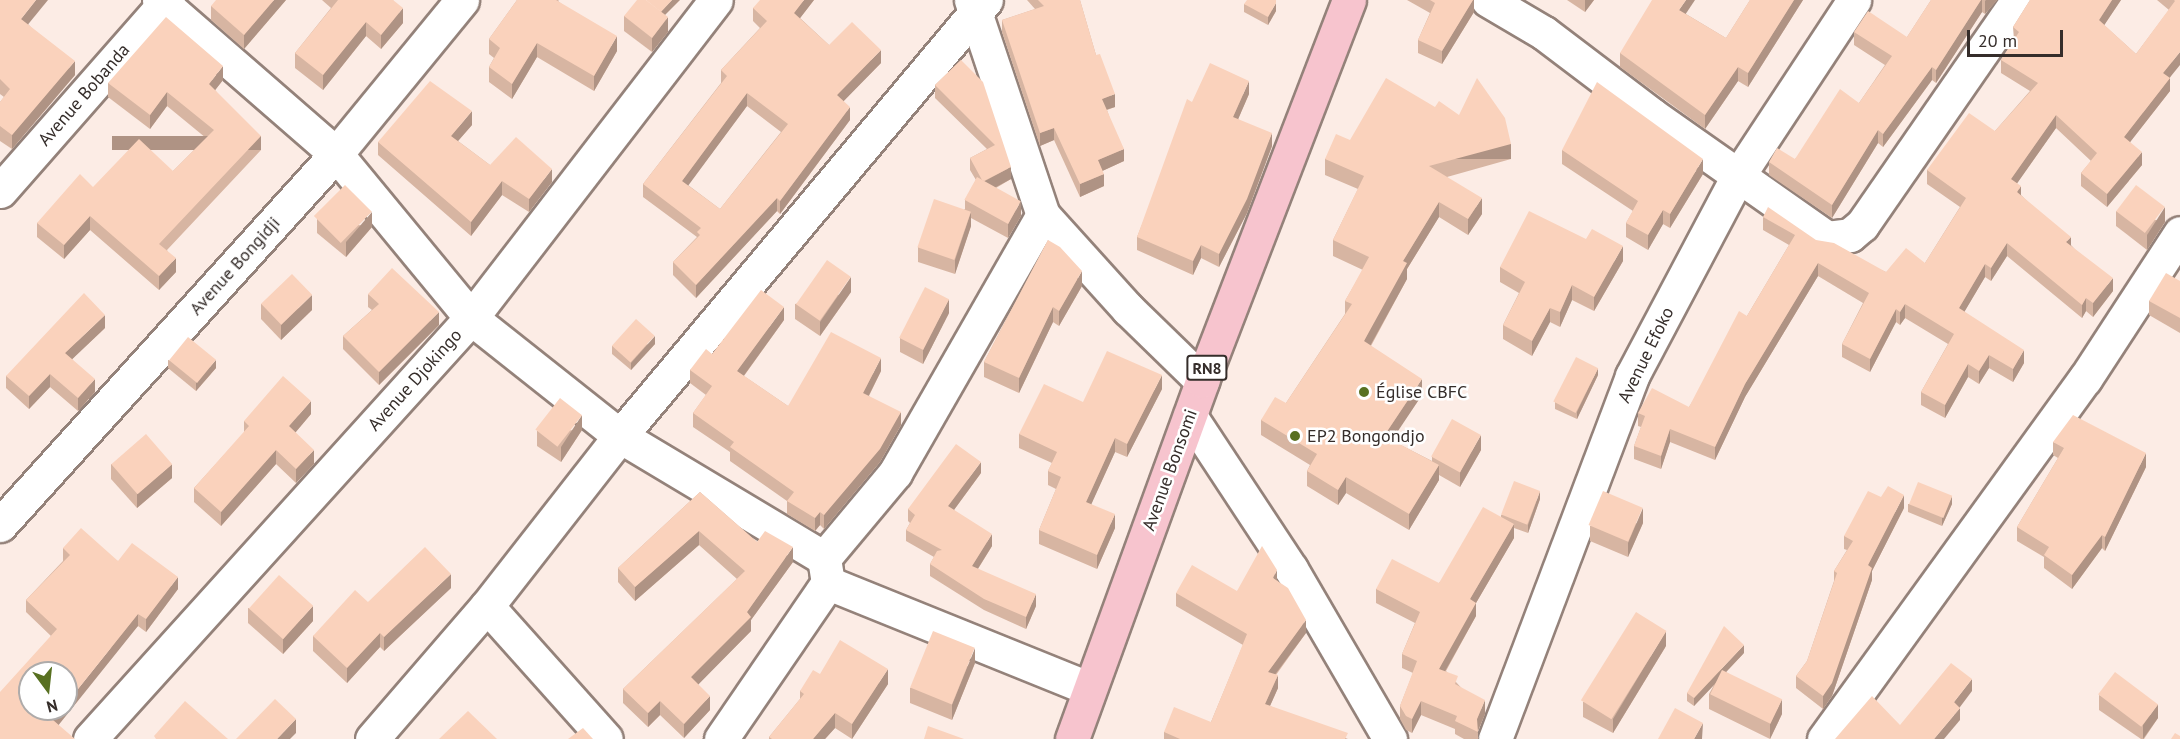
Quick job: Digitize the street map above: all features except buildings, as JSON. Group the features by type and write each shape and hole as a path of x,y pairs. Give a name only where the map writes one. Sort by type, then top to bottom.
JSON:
{"main road":[{"name":"Avenue Bonsomi","path":"1072,739 1088,688 1202,381 1349,0"}],"street":[{"name":"Avenue Bongidji","path":"0,525 336,154 462,0"},
{"name":"Avenue Djokingo","path":"90,739 471,318 716,0"},
{"path":"1488,0 1544,33 1738,176 1827,238 1850,236 1862,225 2018,0"},
{"name":"Avenue Efoko","path":"1495,739 1632,375 1738,176 1854,0"},
{"path":"164,1 336,154 471,318 620,436 826,571 1088,688"},
{"name":"Avenue Bobanda","path":"0,191 164,1"},
{"path":"978,4 1043,215 1128,309 1202,381"},
{"path":"372,739 488,606 620,436 978,4"},
{"path":"721,739 826,571 895,473 1043,215"},
{"path":"1824,739 2085,379 2180,233"},
{"path":"1190,416 1291,569 1390,739"},
{"path":"488,606 606,739"}],"place":[{"name":"Église CBFC","path":"1364,392"},
{"name":"EP2 Bongondjo","path":"1295,436"}]}
